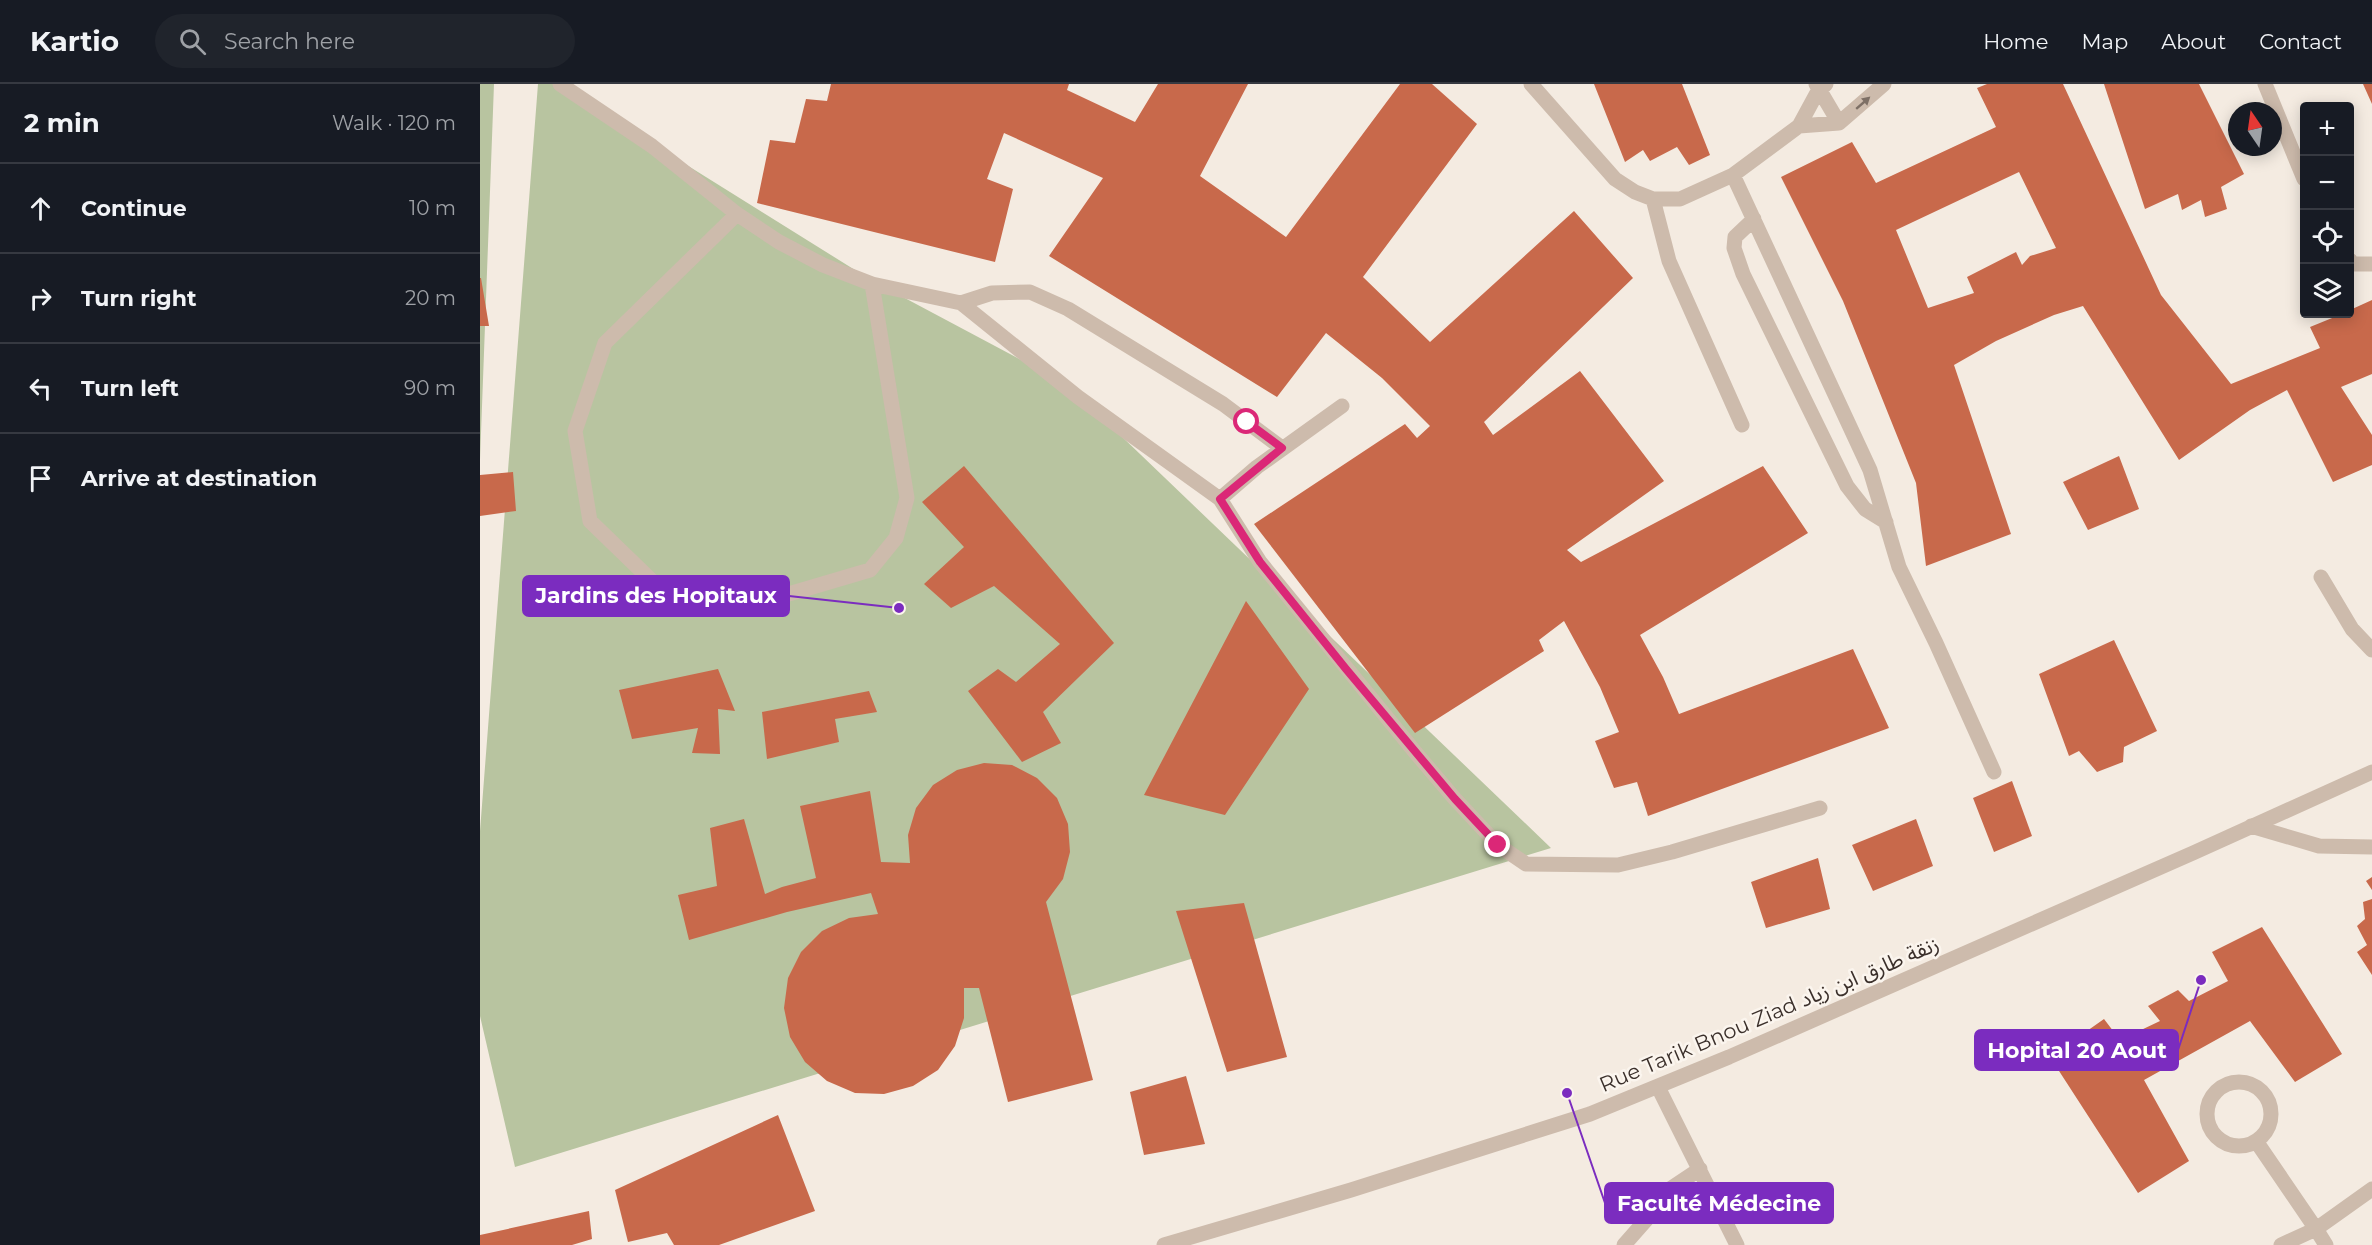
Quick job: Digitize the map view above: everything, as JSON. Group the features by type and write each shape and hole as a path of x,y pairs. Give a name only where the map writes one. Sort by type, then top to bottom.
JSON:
{"street":[{"path":"561,84 652,146 737,214 779,242 823,265 872,284 961,303 1078,397 1220,499 1260,562 1421,760 1498,845 1526,864 1618,865 1672,852 1820,808"},
{"path":"1530,84 1615,178 1635,192 1653,199 1680,199 1732,175 1799,126 1820,86"},
{"path":"1799,126 1839,123 1884,84"},
{"path":"2265,84 2300,169"},
{"path":"1820,86 1839,123"},
{"path":"1732,175 1870,470 1899,567 1994,772"},
{"path":"1653,199 1668,261 1742,425"},
{"path":"737,214 605,343 575,431 590,520 653,582 776,598 870,570 896,538 907,498 872,284"},
{"path":"1754,219 1735,237 1734,248 1743,274 1847,486 1865,509 1886,522"},
{"path":"2354,264 2372,264"},
{"path":"961,303 992,293 1030,292 1068,309 1223,404 1282,448"},
{"path":"1220,499 1282,448 1342,406"},
{"path":"2321,577 2352,629 2372,650"},
{"name":"Rue Tarik Bnou Ziad زنقة طارق ابن زياد","path":"1164,1245 1351,1190 1590,1114 1659,1087 2372,772"},
{"path":"2251,826 2319,846 2372,847"},
{"path":"2233,1082 2245,1082 2257,1087 2266,1096 2271,1108 2271,1121 2266,1132 2256,1141 2245,1146 2232,1146 2220,1141 2211,1132 2207,1120 2207,1107 2212,1096 2221,1087 2233,1082"},
{"path":"1659,1087 1737,1245"},
{"path":"2256,1141 2326,1245"},
{"path":"1624,1245 1646,1220 1664,1193 1700,1169"},
{"path":"2281,1245 2316,1229 2372,1189"}],"green space":[{"path":"480,84 494,84 480,460"},
{"path":"538,84 557,84 871,280 1068,385 1551,848 515,1167 480,1016 480,831"}],"building":[{"path":"831,84 1069,84 1067,90 1135,122 1158,84 1248,84 1200,176 1286,237 1400,84 1432,84 1477,124 1363,277 1430,342 1574,211 1633,278 1484,422 1493,435 1580,371 1664,481 1567,550 1581,562 1763,466 1808,533 1640,635 1663,677 1679,714 1853,649 1889,728 1648,816 1637,782 1614,788 1595,741 1619,732 1600,687 1564,621 1539,640 1544,651 1415,733 1254,524 1405,424 1417,438 1430,426 1382,378 1326,333 1277,397 1049,256 1103,178 1004,133 987,179 1013,189 995,262 757,203 770,140 795,143 806,99 827,101"},
{"path":"1594,84 1682,84 1710,155 1689,165 1677,147 1650,161 1643,150 1625,162"},
{"path":"1987,84 2063,84 2161,295 2231,384 2320,348 2310,327 2332,318 2354,318 2354,308 2372,300 2372,374 2341,387 2372,435 2372,465 2333,482 2287,390 2250,410 2179,460 2083,306 2054,315 1996,341 1954,365 2011,534 1926,566 1916,483 1843,301 1781,177 1852,142 1876,183 1996,127 1977,88","holes":["2019,172 2056,248 2030,256 2022,265 2016,252 1967,277 1974,293 1928,308 1896,230"]},
{"path":"2104,84 2199,84 2228,142 2228,156 2235,156 2244,174 2221,187 2227,209 2205,217 2201,200 2182,210 2178,194 2145,209"},
{"path":"2363,84 2372,84 2372,104"},
{"path":"481,278 489,326 480,326"},
{"path":"2119,456 2139,509 2088,530 2063,482"},
{"path":"964,466 1114,643 1043,712 1061,743 1022,762 968,691 998,669 1016,682 1060,644 994,586 951,608 924,584 964,547 922,502"},
{"path":"513,472 516,511 480,516 480,475"},
{"path":"1246,601 1309,689 1225,815 1144,795"},
{"path":"2114,640 2157,731 2124,747 2123,762 2097,772 2079,751 2069,756 2039,674"},
{"path":"718,669 735,711 718,709 720,754 692,753 698,728 632,739 619,690"},
{"path":"869,691 877,712 835,719 839,742 767,759 762,712"},
{"path":"984,763 1012,765 1037,778 1057,798 1068,824 1070,852 1063,879 1046,902 1093,1080 1008,1102 979,988 964,988 964,1018 955,1046 938,1070 913,1086 884,1094 855,1093 827,1081 805,1062 790,1037 784,1008 788,978 801,952 822,931 849,918 878,914 871,893 787,912 689,940 678,895 717,886 710,828 744,819 765,894 816,878 800,806 870,791 881,862 910,863 908,835 916,808 933,785 957,770"},
{"path":"2012,781 2032,836 1994,852 1973,798"},
{"path":"1916,819 1933,866 1873,891 1852,845"},
{"path":"1818,858 1830,909 1766,928 1751,882"},
{"path":"2372,877 2372,890 2366,881"},
{"path":"2372,899 2372,975 2357,952 2367,945 2357,926 2365,919 2363,902"},
{"path":"1244,903 1287,1057 1227,1072 1176,911"},
{"path":"2262,927 2342,1054 2295,1082 2250,1021 2144,1080 2189,1161 2138,1193 2050,1057 2104,1019 2120,1040 2160,1021 2148,1006 2178,990 2189,1001 2228,981 2212,952"},
{"path":"1186,1076 1205,1144 1144,1155 1130,1092"},
{"path":"778,1115 815,1211 719,1245 674,1245 667,1233 628,1242 615,1190"},
{"path":"589,1211 592,1239 572,1245 480,1245 480,1235"}],"place":[{"name":"Jardins des Hopitaux","path":"899,608"},
{"name":"Hopital 20 Aout","path":"2201,980"},
{"name":"Faculté Médecine","path":"1567,1093"}],"route":[{"path":"1247,422 1282,448 1220,499 1260,562 1455,799 1498,845"}]}
